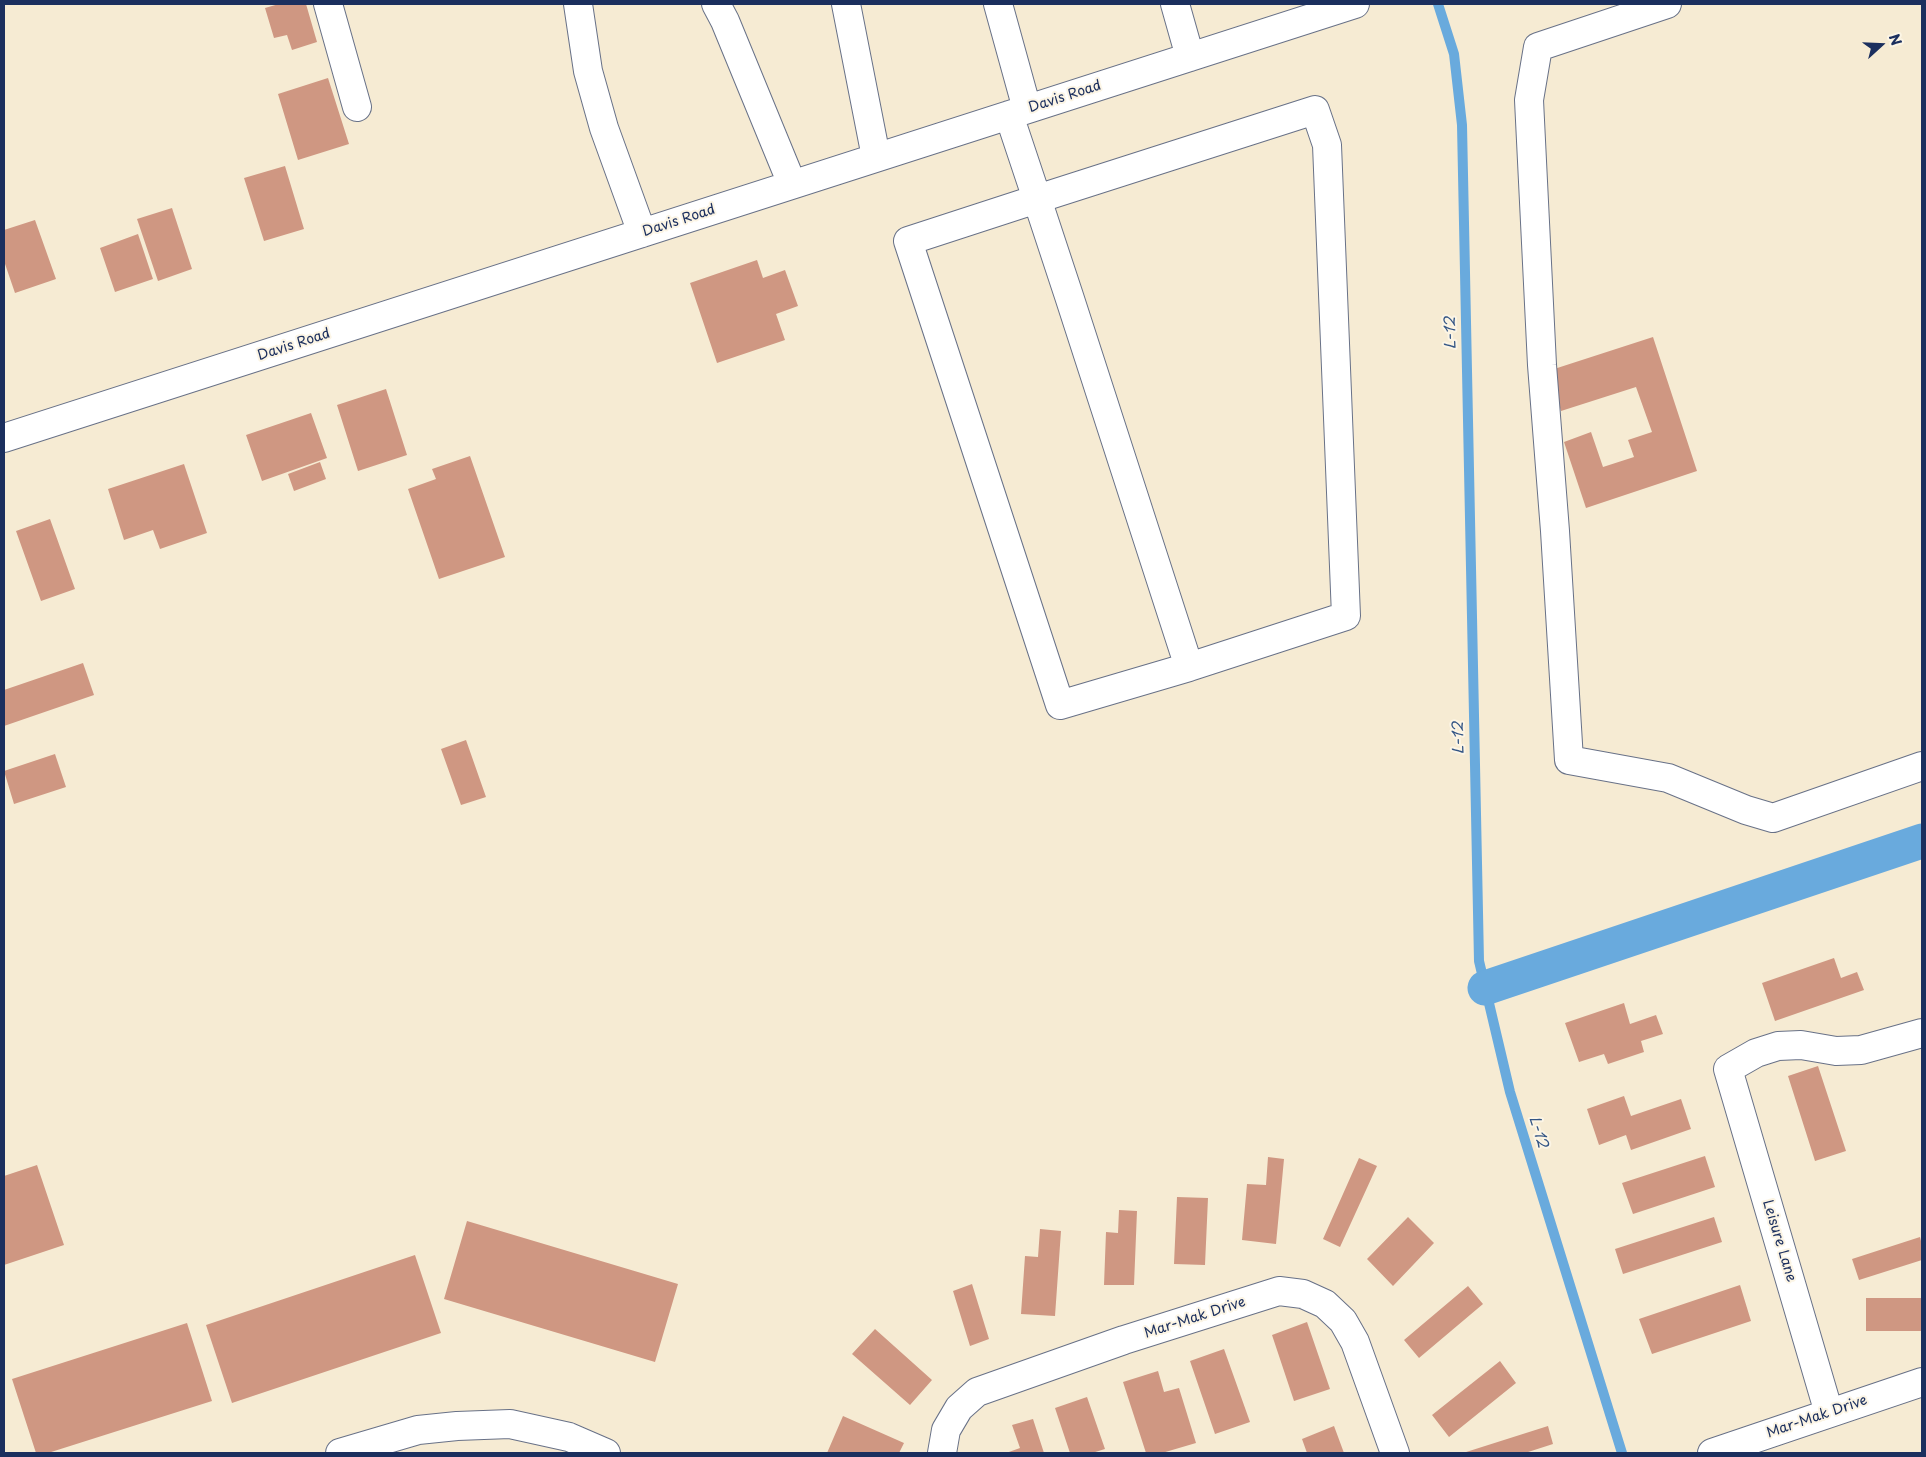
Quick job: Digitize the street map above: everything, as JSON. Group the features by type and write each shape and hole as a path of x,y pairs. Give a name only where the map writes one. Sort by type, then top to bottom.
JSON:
{"street":[{"path":"328,4 357,107"},
{"path":"578,4 588,71 604,128 642,233"},
{"path":"716,4 725,21 792,184"},
{"path":"846,4 876,157"},
{"path":"998,4 1018,112 1037,199 1190,666"},
{"path":"1175,4 1190,57"},
{"name":"Davis Road","path":"4,438 1355,4"},
{"path":"1667,4 1538,47 1529,100 1542,366 1556,531 1569,760 1668,778 1746,810 1773,818 1922,766"},
{"path":"1315,110 1327,145 1346,616 1060,705 908,241 1037,199 1315,110"},
{"name":"Leisure Lane","path":"1829,1413 1728,1070 1756,1053 1778,1046 1801,1045 1836,1051 1861,1050 1922,1033"},
{"name":"Mar-Mak Drive","path":"942,1453 946,1430 959,1408 977,1392 1124,1340 1279,1291 1303,1294 1326,1304 1343,1321 1355,1342 1395,1453"},
{"name":"Mar-Mak Drive","path":"1712,1453 1922,1382"},
{"path":"340,1453 418,1430 510,1424 569,1437 606,1453"}],"building":[{"path":"279,4 306,4 317,42 292,50 287,35 274,38 265,8"},
{"path":"328,78 349,144 298,160 278,94"},
{"path":"285,166 304,229 264,241 244,178"},
{"path":"172,208 192,269 158,281 137,219"},
{"path":"35,220 56,279 15,293 4,261 4,230"},
{"path":"138,234 153,279 115,292 100,248"},
{"path":"757,260 763,278 785,270 798,306 776,314 785,340 717,363 690,283"},
{"path":"1653,337 1697,471 1586,508 1564,442 1591,432 1603,467 1634,457 1628,440 1652,432 1636,387 1561,411 1548,371"},
{"path":"386,389 407,455 358,471 337,405"},
{"path":"311,413 327,458 262,481 246,435"},
{"path":"470,456 505,557 439,579 408,489 436,479 432,469"},
{"path":"320,462 326,479 294,491 288,474"},
{"path":"184,464 207,533 160,549 153,530 124,540 108,489"},
{"path":"50,519 75,589 41,601 16,531"},
{"path":"83,663 94,695 4,726 4,690"},
{"path":"466,740 486,797 461,805 441,749"},
{"path":"55,754 66,787 14,804 4,771"},
{"path":"1834,958 1841,978 1857,972 1864,990 1775,1021 1762,983"},
{"path":"1624,1003 1630,1024 1656,1015 1663,1034 1641,1041 1644,1052 1608,1064 1604,1054 1579,1062 1565,1023"},
{"path":"1818,1066 1846,1151 1815,1161 1788,1076"},
{"path":"1624,1096 1631,1116 1681,1099 1691,1129 1631,1150 1626,1135 1599,1145 1587,1109"},
{"path":"1705,1156 1715,1187 1633,1214 1622,1183"},
{"path":"1268,1157 1284,1159 1276,1244 1242,1240 1247,1184 1266,1185"},
{"path":"1359,1158 1377,1166 1340,1247 1323,1239"},
{"path":"37,1165 64,1245 4,1265 4,1176"},
{"path":"1177,1197 1208,1198 1205,1265 1174,1264"},
{"path":"1119,1210 1137,1211 1134,1285 1104,1285 1106,1232 1118,1233"},
{"path":"1408,1217 1434,1243 1393,1286 1367,1259"},
{"path":"1714,1217 1722,1242 1623,1274 1615,1249"},
{"path":"467,1221 678,1284 655,1362 444,1299"},
{"path":"1040,1229 1061,1231 1055,1316 1021,1314 1025,1256 1038,1257"},
{"path":"1920,1237 1922,1260 1859,1280 1852,1259"},
{"path":"415,1255 441,1333 232,1403 206,1325"},
{"path":"972,1284 989,1339 970,1346 953,1291"},
{"path":"1740,1285 1751,1321 1652,1354 1639,1319"},
{"path":"1468,1286 1483,1304 1419,1358 1404,1340"},
{"path":"1866,1298 1922,1298 1922,1331 1866,1331"},
{"path":"1307,1322 1330,1389 1294,1401 1272,1335"},
{"path":"187,1323 212,1401 48,1453 36,1453 12,1379"},
{"path":"875,1329 932,1380 910,1405 852,1354"},
{"path":"1224,1349 1250,1422 1215,1434 1190,1361"},
{"path":"1500,1361 1516,1383 1449,1437 1432,1415"},
{"path":"1158,1371 1164,1392 1179,1388 1196,1443 1162,1453 1146,1453 1123,1382"},
{"path":"1087,1397 1105,1449 1092,1453 1070,1453 1055,1408"},
{"path":"843,1416 904,1443 899,1453 827,1453"},
{"path":"1033,1419 1044,1453 1006,1453 1020,1448 1012,1425"},
{"path":"1334,1426 1344,1453 1307,1453 1302,1439"},
{"path":"1548,1426 1553,1444 1525,1453 1463,1453"}],"waterway":[{"name":"L-12","path":"1438,4 1454,54 1462,125 1479,961 1510,1092 1622,1453"},
{"path":"1485,988 1922,841"}]}
